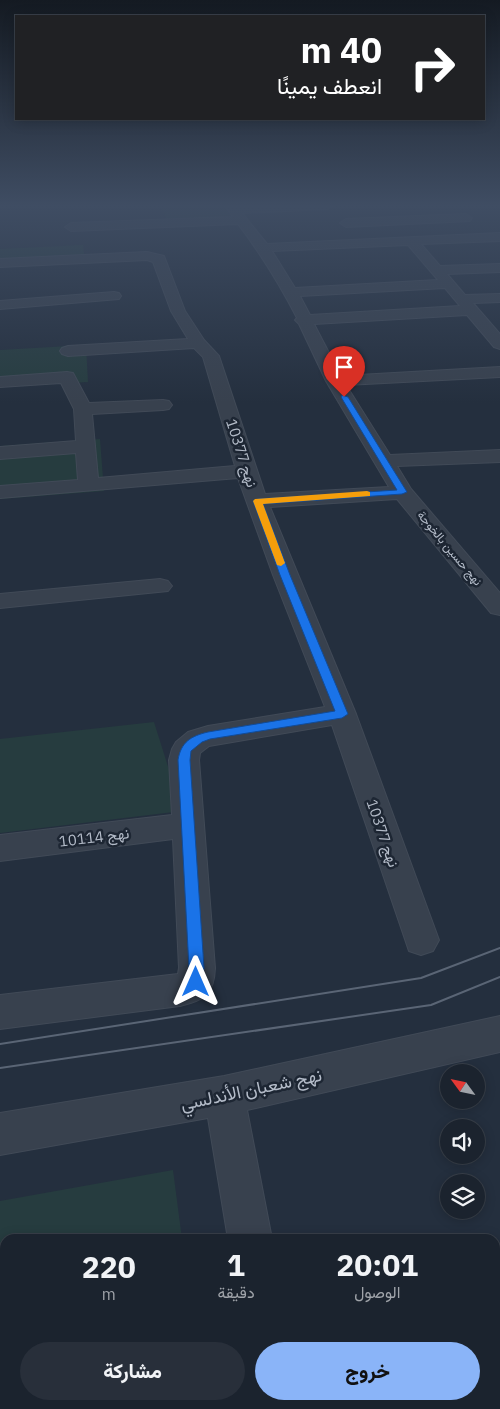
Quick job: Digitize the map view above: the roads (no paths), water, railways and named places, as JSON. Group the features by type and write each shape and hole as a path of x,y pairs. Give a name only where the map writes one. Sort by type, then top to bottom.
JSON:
{"street":[{"name":"نهج 10377","path":"164,272 178,311 198,343 210,356 246,471 285,575 342,714 421,940"},
{"name":"نهج حسين بالخوجة","path":"278,272 291,292 303,320 335,381 402,492 500,608"},
{"path":"439,272 468,305 494,330 500,344"},
{"path":"291,292 449,284"},
{"path":"0,305 114,296"},
{"path":"303,320 468,305 500,298"},
{"path":"68,351 198,343"},
{"path":"335,381 500,372"},
{"path":"0,382 67,377 83,410 88,485"},
{"path":"83,410 163,405"},
{"path":"0,453 86,446"},
{"path":"383,461 500,456"},
{"path":"0,492 246,471"},
{"path":"258,501 402,492"},
{"path":"0,601 160,586"},
{"path":"0,1012 180,990 188,988 196,982 197,968 184,754 191,744 208,736 342,714"},
{"name":"نهج 10114","path":"0,848 187,825"},
{"name":"نهج شعبان الأندلسي","path":"0,1134 224,1096 500,1034"},
{"path":"224,1096 249,1234"}],"tram line":[{"path":"0,1044 421,978 500,948"},
{"path":"0,1068 431,1005 500,977"}]}
